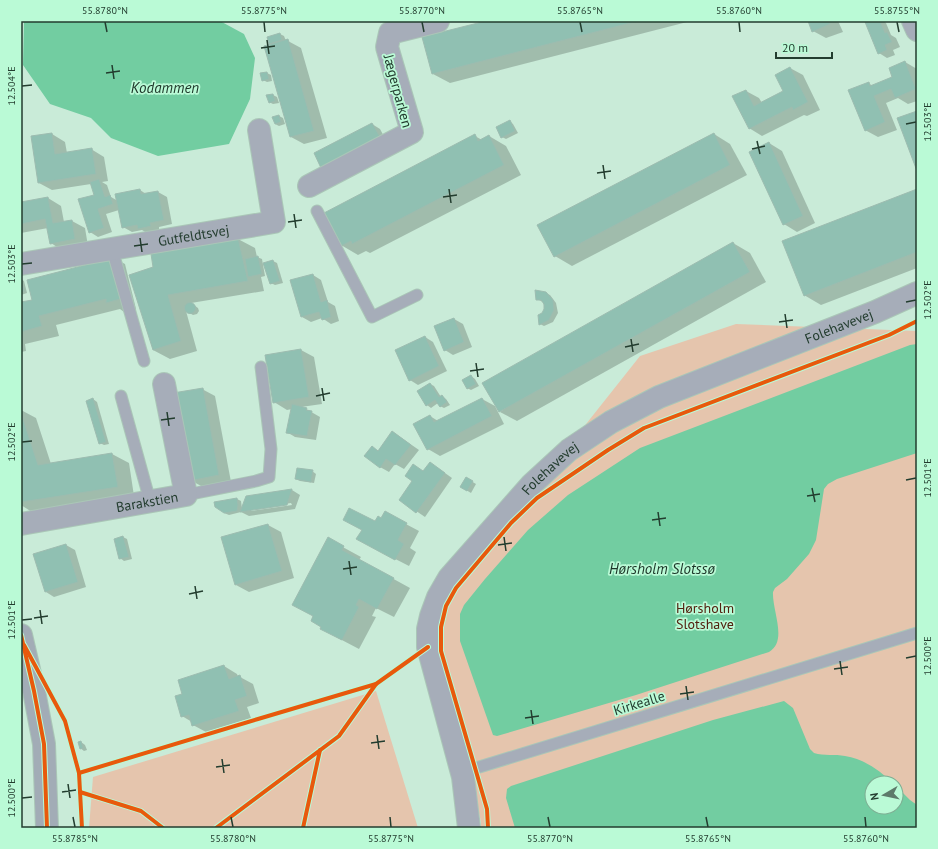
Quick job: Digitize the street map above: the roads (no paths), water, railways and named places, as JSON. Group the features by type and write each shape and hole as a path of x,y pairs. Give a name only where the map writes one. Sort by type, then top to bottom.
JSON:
{"main road":[{"path":"21,637 34,691 44,744 47,828"}],"street":[{"name":"Jægerparken","path":"309,186 412,132 387,47 390,33 438,21"},
{"path":"913,21 917,30"},
{"name":"Gutfeldtsvej","path":"21,264 274,222 259,130"},
{"name":"Folehavevej","path":"469,828 463,777 428,647 428,629 431,616 438,597 449,578 532,484 569,450 611,422 659,397 875,312 917,293"},
{"name":"Barakstien","path":"21,524 186,495 164,384"}],"lane":[{"path":"317,211 372,317 417,295"},
{"path":"112,249 144,361"},
{"path":"186,495 256,482 269,476 271,449 261,367"},
{"path":"121,396 150,501"},
{"name":"Kirkealle","path":"463,777 476,768 917,633"}],"water":[{"name":"Kodammen","path":"24,21 220,21 244,34 255,58 250,99 229,144 158,156 111,138 91,118 50,104 23,65"},
{"name":"Hørsholm Slotssø","path":"917,344 917,453 837,479 828,484 824,489 816,540 809,554 787,579 775,588 773,592 778,625 778,641 775,647 769,652 636,695 497,736 493,735 460,641 460,614 464,605 485,579 528,530 568,495 640,448 910,345"},
{"path":"784,701 793,708 810,749 814,753 852,757 865,762 883,775 864,775 864,815 904,815 904,794 917,805 917,828 515,828 506,798 507,789 511,786 713,720"}],"park label":[{"name":"Hørsholm Slotshave","path":"705,616"}]}
